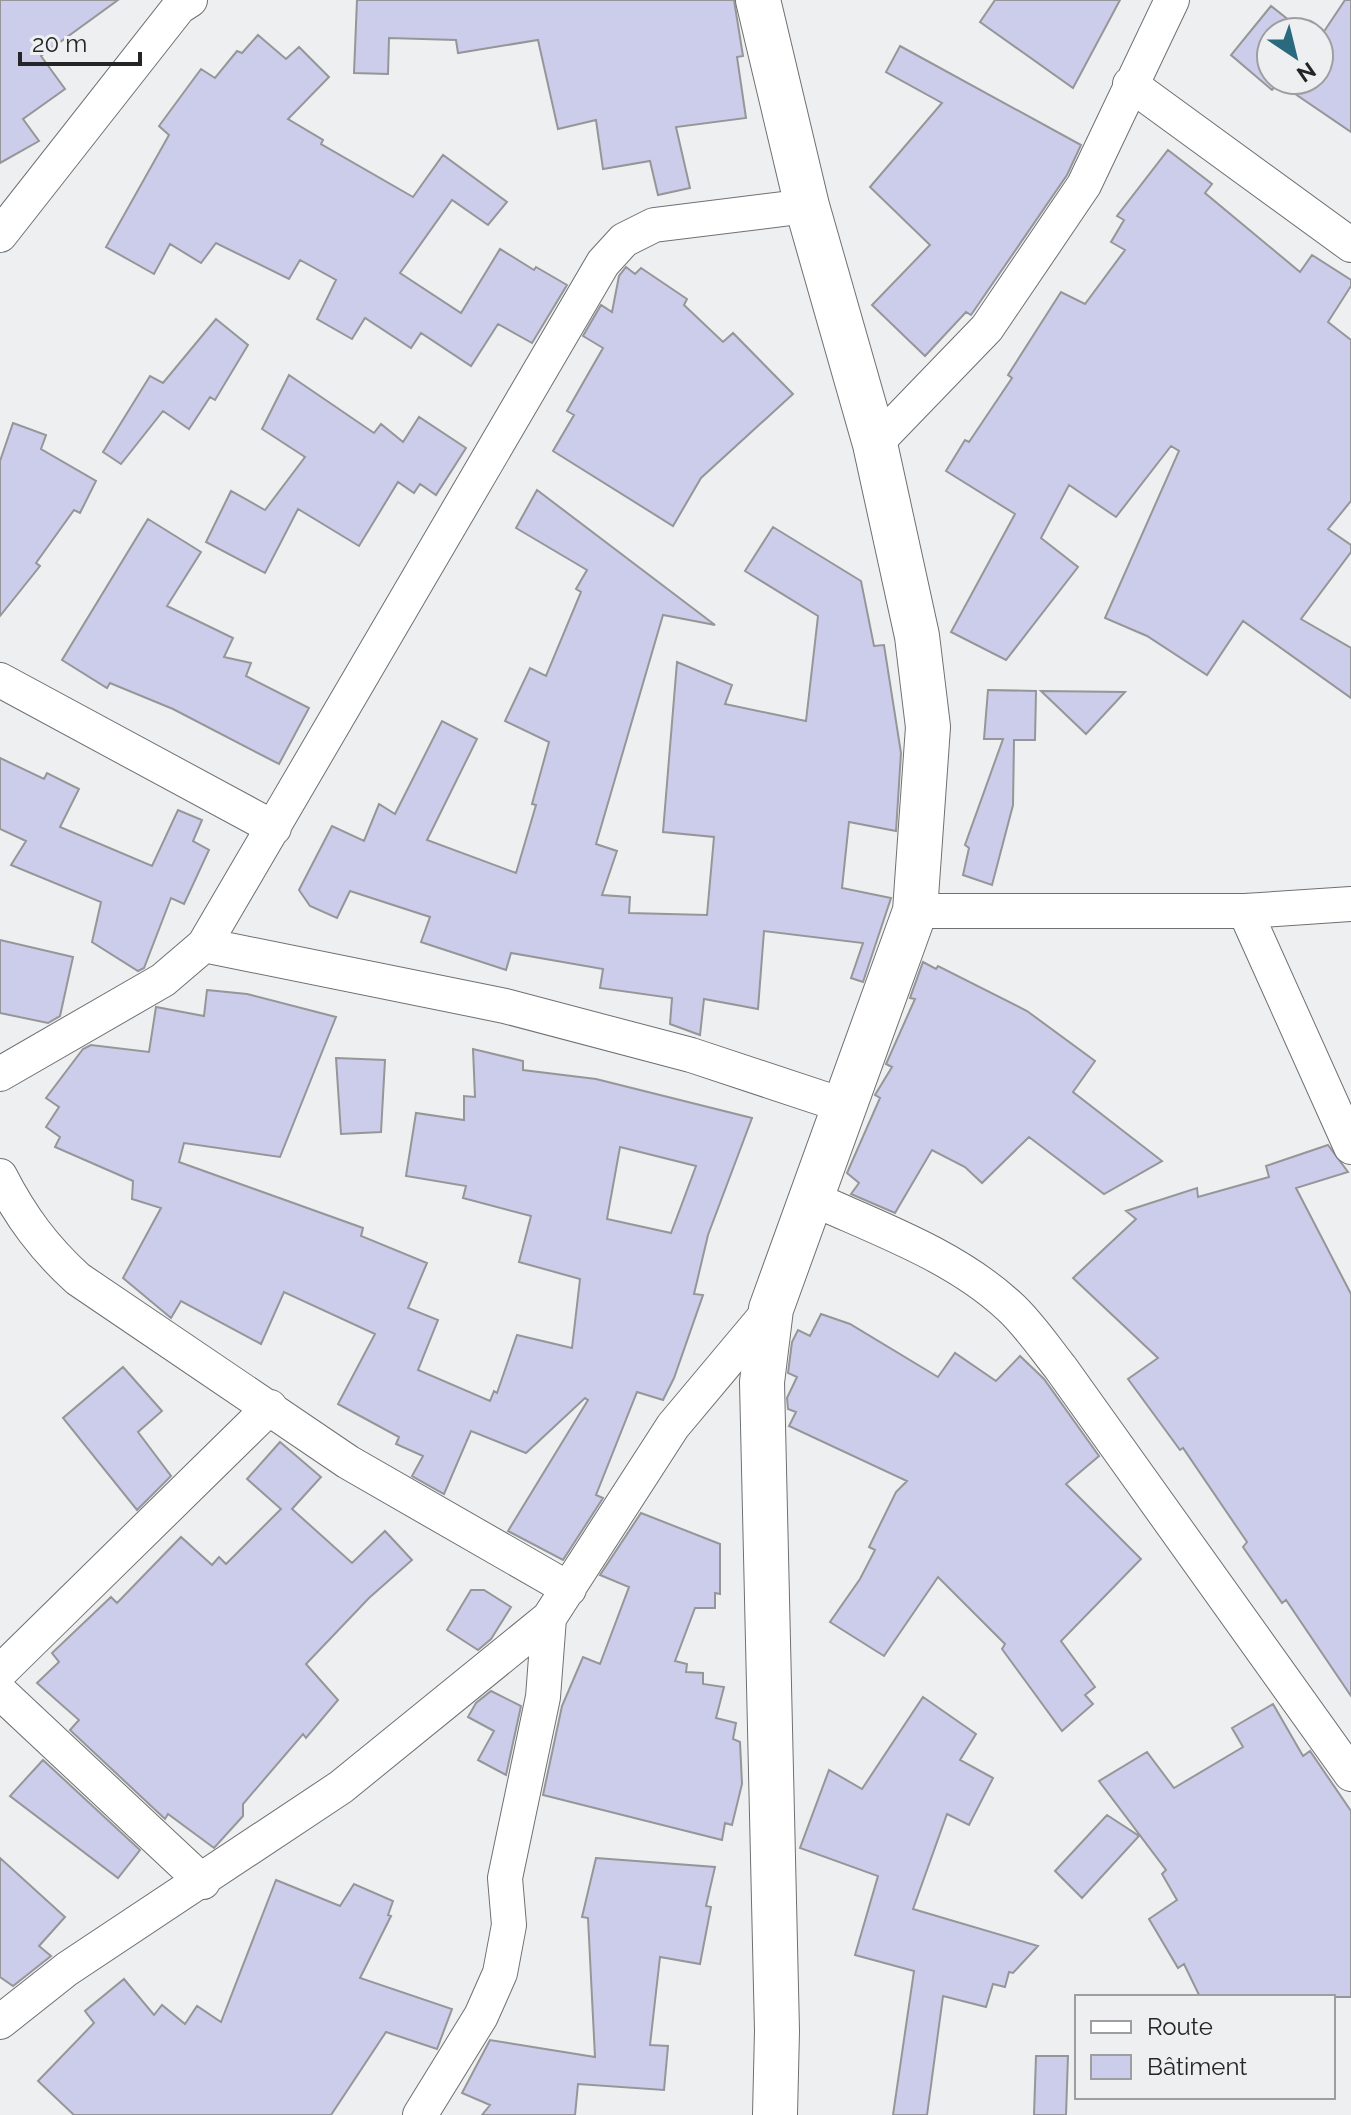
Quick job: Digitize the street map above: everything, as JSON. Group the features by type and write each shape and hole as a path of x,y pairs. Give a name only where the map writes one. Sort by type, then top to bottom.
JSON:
{"main road":[{"path":"758,0 807,206 875,444 917,636 928,727 915,911 771,1309 762,1382 777,2031 775,2115"}],"street":[{"path":"0,235 179,7 190,0"},
{"path":"875,444 987,328 1084,185 1172,0"},
{"path":"1130,84 1351,245"},
{"path":"0,1074 163,980 204,945 603,263 624,240 654,225 807,206"},
{"path":"0,680 274,828"},
{"path":"915,911 1245,911 1351,904"},
{"path":"1245,911 1351,1147"},
{"path":"204,945 505,1006 691,1055 845,1106"},
{"path":"0,1176 21,1217 47,1251 78,1279 348,1462 569,1589"},
{"path":"811,1198 914,1245 971,1277 1010,1306 1060,1367 1351,1774"},
{"path":"0,2022 67,1969 203,1882 341,1787 549,1618 634,1481 673,1426 771,1309"},
{"path":"0,1672 270,1407"},
{"path":"420,2115 481,2016 500,1973 509,1925 505,1878 543,1697 549,1618"},
{"path":"0,1692 203,1882"}],"building":[{"path":"0,0 118,0 41,56 65,89 23,119 39,141 0,163"},
{"path":"357,0 734,0 743,56 737,57 746,118 676,127 690,188 658,195 650,161 603,169 596,120 558,129 538,40 458,53 456,40 389,38 388,74 354,73"},
{"path":"995,0 1120,0 1073,88 980,22"},
{"path":"1345,0 1351,0 1351,132 1298,96 1335,96 1334,16"},
{"path":"1271,6 1284,16 1263,16"},
{"path":"1255,26 1255,75 1231,55"},
{"path":"258,35 286,59 299,47 329,77 288,119 323,140 321,144 413,197 443,155 507,202 488,225 452,200 400,273 461,313 500,249 534,270 536,267 567,285 532,343 498,324 471,366 421,333 411,348 365,318 352,339 317,319 336,280 300,260 289,279 216,243 201,263 170,244 154,274 106,247 169,135 159,126 201,69 215,78 237,51 242,53"},
{"path":"900,46 1081,145 1067,175 971,315 966,312 925,356 872,305 930,245 870,187 942,103 886,72"},
{"path":"1168,150 1212,184 1205,193 1300,272 1312,255 1351,280 1351,286 1328,322 1351,340 1351,501 1328,529 1351,545 1351,552 1301,619 1351,648 1351,698 1243,621 1207,675 1147,636 1105,618 1179,451 1171,446 1116,517 1069,485 1041,538 1078,567 1006,660 951,632 1015,514 946,471 965,440 969,442 1012,378 1008,375 1061,292 1085,304 1125,250 1111,242 1124,220 1117,216"},
{"path":"626,267 635,274 641,268 687,299 684,305 723,342 733,333 793,394 701,478 673,526 553,451 574,415 567,411 603,348 583,336 601,305 612,312 619,276"},
{"path":"216,319 248,345 215,400 210,397 189,429 163,411 121,464 103,452 150,376 163,383"},
{"path":"289,375 374,433 381,424 403,442 419,417 466,448 436,495 420,484 414,493 398,482 359,546 298,509 265,573 206,542 231,491 265,510 305,457 262,429"},
{"path":"13,423 46,435 41,449 96,481 80,513 74,510 36,563 40,566 0,616 0,461"},
{"path":"537,490 715,625 663,615 596,844 617,851 602,895 630,897 629,913 707,915 714,837 663,832 677,662 732,685 725,704 806,721 818,616 745,571 773,527 861,581 874,646 884,645 901,753 896,831 849,822 842,888 891,898 863,982 851,978 863,943 764,931 758,1009 704,999 700,1035 670,1024 672,998 600,988 603,969 511,953 506,970 421,942 430,917 350,891 337,918 310,906 299,890 332,826 364,841 379,804 395,814 442,721 477,739 427,840 516,873 536,805 532,804 549,742 505,721 530,668 546,676 581,592 576,589 587,570 516,528"},
{"path":"148,519 201,552 167,606 233,638 224,657 251,663 246,676 309,708 279,764 173,709 110,683 107,688 62,660"},
{"path":"988,690 1036,691 1035,740 1014,740 1013,805 992,885 963,875 969,848 965,845 1003,739 984,739"},
{"path":"1041,691 1125,692 1086,734"},
{"path":"0,758 44,779 47,773 79,789 60,827 152,866 178,810 202,820 193,841 209,850 184,904 171,898 144,968 138,971 92,942 101,902 11,865 26,841 0,829"},
{"path":"0,940 73,957 60,1016 48,1023 0,1013"},
{"path":"923,962 936,969 938,966 1027,1011 1095,1061 1073,1092 1162,1161 1104,1194 1029,1137 982,1183 965,1167 932,1150 895,1213 851,1194 859,1183 847,1173 880,1098 875,1095 892,1067 886,1064 915,999 910,998"},
{"path":"207,990 247,994 336,1017 280,1157 184,1143 179,1162 363,1228 361,1236 427,1263 408,1308 438,1320 418,1370 490,1401 494,1391 497,1393 517,1335 572,1348 580,1279 519,1262 531,1216 463,1198 466,1186 406,1176 416,1113 464,1120 464,1096 475,1097 473,1049 523,1061 523,1070 596,1079 752,1118 708,1235 694,1294 703,1295 674,1378 663,1400 637,1392 596,1495 603,1498 563,1560 508,1531 588,1400 585,1398 526,1453 471,1431 444,1494 412,1476 423,1456 396,1444 399,1437 338,1404 375,1334 284,1292 261,1344 181,1301 171,1318 123,1278 161,1208 132,1199 133,1181 55,1147 60,1137 46,1127 59,1107 46,1098 83,1049 91,1045 149,1052 156,1007 204,1016","holes":["620,1147 696,1166 671,1233 607,1219"]},
{"path":"336,1058 385,1060 381,1132 341,1134"},
{"path":"1328,1145 1348,1172 1296,1188 1351,1294 1351,1696 1286,1600 1282,1603 1243,1547 1247,1542 1183,1448 1180,1450 1128,1379 1158,1358 1073,1278 1136,1219 1126,1211 1197,1188 1198,1197 1269,1177 1266,1166"},
{"path":"821,1314 850,1324 938,1377 955,1353 996,1381 1020,1356 1044,1379 1099,1456 1066,1484 1141,1559 1061,1641 1095,1687 1085,1695 1093,1704 1062,1731 1002,1649 1005,1644 938,1577 884,1656 830,1622 860,1579 875,1550 869,1547 896,1492 907,1481 789,1426 796,1412 788,1409 787,1398 797,1377 788,1373 792,1342 798,1330 810,1336"},
{"path":"123,1367 162,1411 138,1432 171,1476 137,1510 63,1418"},
{"path":"280,1442 321,1477 292,1509 352,1563 385,1531 412,1560 369,1598 306,1664 338,1700 306,1738 303,1734 243,1804 243,1816 214,1848 168,1814 165,1819 70,1730 79,1720 37,1683 59,1662 52,1653 111,1597 117,1603 181,1537 212,1565 219,1557 226,1564 281,1509 247,1479"},
{"path":"641,1513 720,1544 720,1594 715,1593 715,1608 695,1608 675,1661 687,1664 686,1672 703,1673 703,1684 724,1687 716,1718 736,1723 733,1739 740,1742 742,1784 732,1825 725,1823 722,1840 543,1795 562,1706 583,1657 600,1664 629,1587 600,1575"},
{"path":"471,1590 484,1590 511,1607 491,1639 478,1650 447,1630"},
{"path":"491,1691 521,1706 506,1775 478,1760 494,1731 468,1717 476,1703"},
{"path":"923,1697 976,1734 960,1760 993,1778 969,1825 947,1814 913,1909 1038,1946 1013,1973 1009,1972 1005,1987 993,1984 986,2007 943,1996 927,2115 893,2115 914,1971 855,1955 878,1876 800,1848 829,1770 862,1789"},
{"path":"1273,1704 1303,1756 1310,1751 1351,1811 1351,1997 1199,1995 1184,1964 1178,1968 1149,1919 1177,1900 1162,1874 1166,1870 1099,1781 1147,1752 1174,1788 1243,1747 1232,1728"},
{"path":"43,1760 140,1850 118,1878 10,1796"},
{"path":"1107,1815 1139,1836 1082,1898 1055,1871"},
{"path":"0,1858 65,1917 39,1946 51,1956 13,1986 0,1977"},
{"path":"596,1858 715,1867 706,1906 711,1907 700,1964 660,1957 650,2045 668,2046 664,2090 578,2084 575,2115 482,2115 490,2105 462,2093 490,2040 595,2057 588,1918 582,1917"},
{"path":"276,1880 340,1906 354,1884 393,1901 388,1915 391,1916 360,1978 452,2009 437,2049 386,2032 331,2115 74,2115 38,2081 94,2023 85,2011 124,1979 154,2015 162,2005 185,2024 197,2006 221,2022"},
{"path":"1036,2056 1068,2056 1066,2115 1034,2115"}]}
